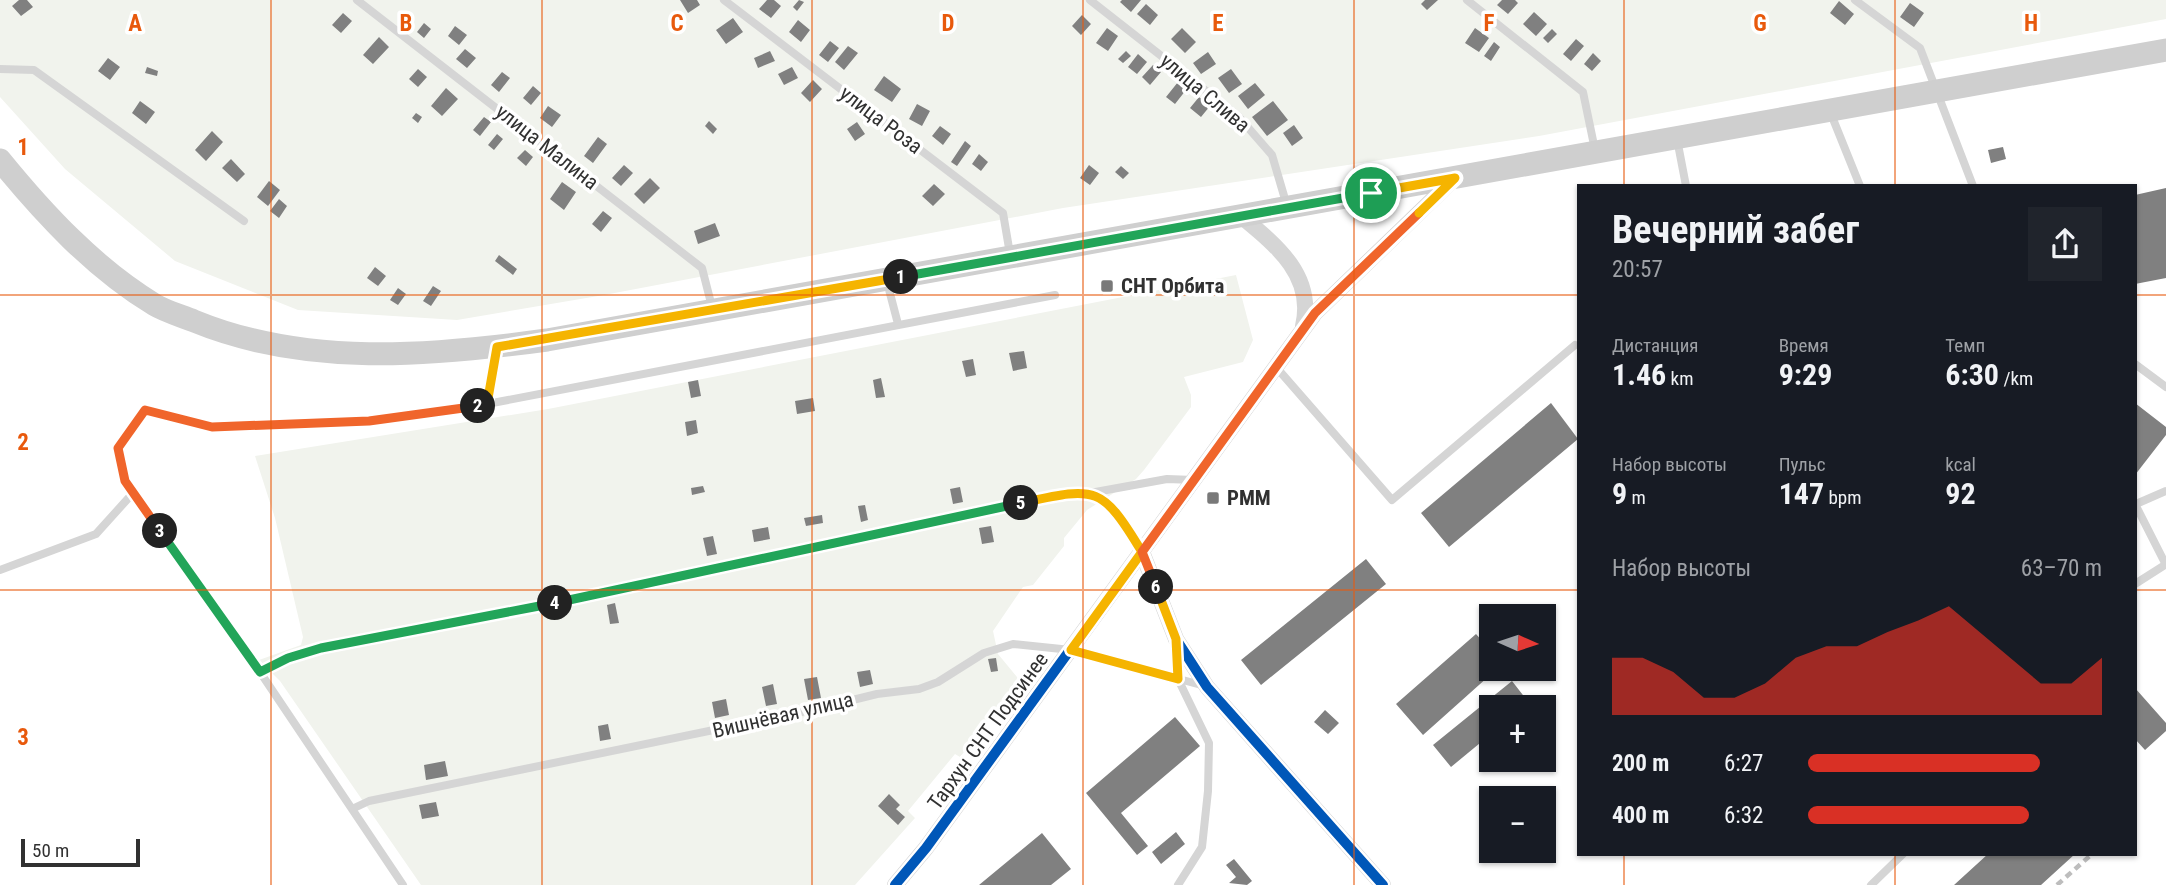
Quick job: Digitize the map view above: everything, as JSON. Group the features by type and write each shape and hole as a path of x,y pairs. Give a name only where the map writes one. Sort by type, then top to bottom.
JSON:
{"main road":[{"path":"0,160 82,251 156,306 233,337 316,352 408,354 497,347 713,310 2166,50"}],"street":[{"name":"Тархун СНТ Подсинее","path":"895,885 926,848 1315,313 1455,178"},
{"path":"1242,217 1272,242 1294,267 1304,289 1306,312 1301,333"},
{"path":"1142,552 1176,639 1207,687 1383,885"}],"lane":[{"name":"улица Малина","path":"357,0 702,268 713,310"},
{"name":"улица Роза","path":"724,0 1003,213 1011,257"},
{"name":"улица Слива","path":"1090,0 1238,116 1272,155 1288,209"},
{"path":"1467,0 1583,92 1596,153"},
{"path":"1855,0 1920,48 1972,184"},
{"path":"0,69 34,70 244,221"},
{"path":"1829,111 1859,184"},
{"path":"1676,139 1686,184"},
{"path":"887,279 898,324"},
{"path":"403,885 260,672 125,481 118,448 145,410 212,427 369,421 487,404 1055,295"},
{"path":"1276,367 1392,500 1575,345"},
{"path":"487,404 497,347"},
{"path":"2137,365 2166,387"},
{"path":"1090,494 1167,479 1194,480"},
{"path":"260,672 288,658 321,648 618,592 1077,491 1104,501 1122,520 1142,552"},
{"path":"2137,504 2166,491"},
{"path":"0,569 96,534 133,493"},
{"path":"2137,506 2166,565 2137,583"},
{"path":"1176,639 1178,679 1209,743 1208,790 1202,847 1178,885"},
{"name":"Вишнёвая улица","path":"352,809 369,801 803,712 877,694 919,689 938,682 984,653 1006,645 1071,650 1207,687"},
{"path":"1871,885 1901,856"}],"shaded area":[{"path":"0,0 2166,0 2166,19 1539,136 1063,208 604,295 457,320 298,310 175,261 65,169 0,97"},
{"path":"1236,275 1253,340 1243,362 1184,377 1191,395 1191,407 1144,470 1136,479 1087,510 1064,538 1064,546 1033,585 1023,587 993,631 998,654 1021,682 960,757 955,754 908,811 915,818 855,885 421,885 280,681 259,660 301,645 303,637 275,518 255,456 548,409"}],"building":[{"path":"19,0 27,0 33,7 21,16 12,6"},
{"path":"680,0 697,0 700,5 688,13"},
{"path":"767,0 774,0 781,6 771,18 759,9"},
{"path":"799,0 804,2 797,11 793,7"},
{"path":"1141,0 1131,12 1120,2"},
{"path":"1425,0 1438,0 1427,10 1421,4"},
{"path":"1502,0 1515,0 1518,3 1508,14 1497,5"},
{"path":"1839,1 1854,14 1845,25 1830,13"},
{"path":"1910,3 1924,13 1914,27 1900,17"},
{"path":"1146,4 1158,15 1150,25 1137,14"},
{"path":"1534,12 1547,24 1536,36 1523,24"},
{"path":"343,13 352,21 341,33 332,25"},
{"path":"1082,15 1091,24 1081,35 1072,26"},
{"path":"733,18 743,32 726,44 716,30"},
{"path":"798,20 810,30 801,42 789,32"},
{"path":"424,23 431,29 424,38 417,32"},
{"path":"455,26 467,35 459,45 448,36"},
{"path":"1107,28 1118,36 1108,51 1096,43"},
{"path":"1182,28 1196,42 1185,53 1171,39"},
{"path":"1475,28 1489,38 1479,52 1465,43"},
{"path":"1552,29 1557,34 1548,43 1543,38"},
{"path":"379,37 389,47 373,64 363,55"},
{"path":"1576,39 1584,46 1571,61 1563,54"},
{"path":"830,41 839,48 828,62 819,55"},
{"path":"1494,42 1500,47 1491,61 1484,56"},
{"path":"848,46 858,53 844,70 835,62"},
{"path":"465,49 476,58 467,68 456,59"},
{"path":"770,51 775,61 758,68 754,58"},
{"path":"1126,51 1131,56 1123,63 1118,59"},
{"path":"1208,52 1216,64 1201,74 1193,63"},
{"path":"1593,53 1601,61 1592,71 1584,64"},
{"path":"1138,54 1147,62 1137,74 1128,67"},
{"path":"108,58 120,67 110,80 98,71"},
{"path":"1153,65 1161,72 1150,85 1142,77"},
{"path":"147,67 158,71 157,76 145,73"},
{"path":"792,67 798,78 784,85 778,74"},
{"path":"418,69 427,77 418,87 409,79"},
{"path":"1231,69 1242,84 1229,93 1218,78"},
{"path":"502,72 510,78 499,92 491,85"},
{"path":"884,76 901,89 892,102 874,90"},
{"path":"813,80 822,89 810,102 801,93"},
{"path":"1178,82 1186,90 1175,104 1166,97"},
{"path":"1255,83 1265,95 1248,109 1238,96"},
{"path":"533,86 541,93 531,105 523,98"},
{"path":"446,88 458,99 442,116 431,106"},
{"path":"1199,97 1210,106 1201,117 1190,108"},
{"path":"140,101 155,112 146,124 132,113"},
{"path":"1273,101 1288,120 1267,136 1252,117"},
{"path":"917,104 930,111 922,126 909,119"},
{"path":"548,106 561,115 552,127 540,118"},
{"path":"416,113 422,117 418,123 412,118"},
{"path":"484,117 491,122 480,136 473,130"},
{"path":"709,121 717,129 713,134 705,126"},
{"path":"857,122 865,134 855,141 847,129"},
{"path":"1294,125 1303,138 1292,146 1283,133"},
{"path":"940,126 951,134 943,145 932,136"},
{"path":"212,131 223,142 206,161 195,150"},
{"path":"497,134 503,139 494,150 488,145"},
{"path":"598,137 607,144 593,163 584,156"},
{"path":"965,141 971,146 957,166 951,162"},
{"path":"2003,147 2006,159 1991,163 1988,150"},
{"path":"525,150 533,157 526,166 517,158"},
{"path":"979,154 988,162 981,171 972,164"},
{"path":"231,159 245,174 237,182 222,168"},
{"path":"624,165 633,173 621,186 612,178"},
{"path":"1089,165 1099,173 1090,185 1080,178"},
{"path":"1121,166 1129,173 1123,179 1115,172"},
{"path":"650,178 660,188 644,204 634,194"},
{"path":"269,181 280,190 268,206 257,197"},
{"path":"562,182 576,192 564,210 550,199"},
{"path":"934,184 945,194 933,206 922,196"},
{"path":"2166,188 2166,278 2137,284 2137,195"},
{"path":"279,199 287,206 279,218 270,211"},
{"path":"603,211 612,218 601,232 592,224"},
{"path":"715,223 720,236 698,244 694,231"},
{"path":"499,255 517,269 513,275 495,261"},
{"path":"375,267 386,276 378,286 367,278"},
{"path":"433,286 441,291 431,306 423,301"},
{"path":"398,288 406,294 398,305 390,300"},
{"path":"1024,351 1027,368 1013,371 1009,353"},
{"path":"973,359 976,375 966,377 962,361"},
{"path":"881,378 885,397 876,398 873,380"},
{"path":"698,380 701,396 691,398 688,382"},
{"path":"813,398 815,411 797,414 795,401"},
{"path":"1551,403 1577,438 1449,547 1421,513"},
{"path":"2137,405 2166,427 2166,435 2137,472"},
{"path":"696,420 698,433 687,436 685,422"},
{"path":"703,486 705,492 692,495 691,488"},
{"path":"960,487 963,502 953,504 950,489"},
{"path":"865,505 868,520 861,522 858,506"},
{"path":"822,515 823,523 806,526 804,518"},
{"path":"991,526 994,542 982,544 979,528"},
{"path":"768,527 770,539 754,542 752,530"},
{"path":"713,536 717,554 707,556 703,538"},
{"path":"1366,559 1386,584 1261,685 1241,660"},
{"path":"615,603 619,623 610,624 607,605"},
{"path":"1476,634 1479,637 1479,681 1483,681 1423,735 1396,704"},
{"path":"996,658 998,671 991,672 988,659"},
{"path":"870,670 873,684 860,687 857,672"},
{"path":"817,677 821,698 808,700 804,679"},
{"path":"1512,681 1523,695 1495,695"},
{"path":"773,684 777,704 766,706 762,687"},
{"path":"2137,690 2166,723 2166,731 2145,750 2137,741"},
{"path":"726,699 729,715 715,718 712,702"},
{"path":"1479,708 1479,744 1451,767 1433,745"},
{"path":"1325,710 1339,723 1328,734 1314,722"},
{"path":"1175,717 1200,746 1121,813 1148,846 1137,855 1086,793"},
{"path":"608,724 611,739 600,741 598,726"},
{"path":"445,761 448,776 426,780 424,765"},
{"path":"889,794 900,805 896,809 905,817 898,825 878,806"},
{"path":"436,802 439,816 422,819 419,805"},
{"path":"1176,832 1185,844 1161,864 1152,852"},
{"path":"1042,833 1071,869 1051,885 979,885"},
{"path":"1986,856 2073,856 2041,885 1954,885"},
{"path":"1234,859 1252,881 1247,885 1229,883 1236,877 1226,865"}],"railway":[{"path":"2057,885 2090,856"}],"cycle path":[{"path":"895,885 926,848 1315,313 1456,178"},
{"path":"1142,552 1176,639 1207,687 1383,885"}],"place":[{"name":"СНТ Орбита","path":"1107,286"},
{"name":"РММ","path":"1213,498"}],"route":[{"path":"1371,193 497,347 487,404 369,421 212,427 145,410 118,448 125,481 260,672 288,658 321,648 618,592 1077,491 1104,501 1122,520 1142,552 1071,650 1178,679 1176,639 1142,552 1315,313 1455,178 1371,193"}]}
